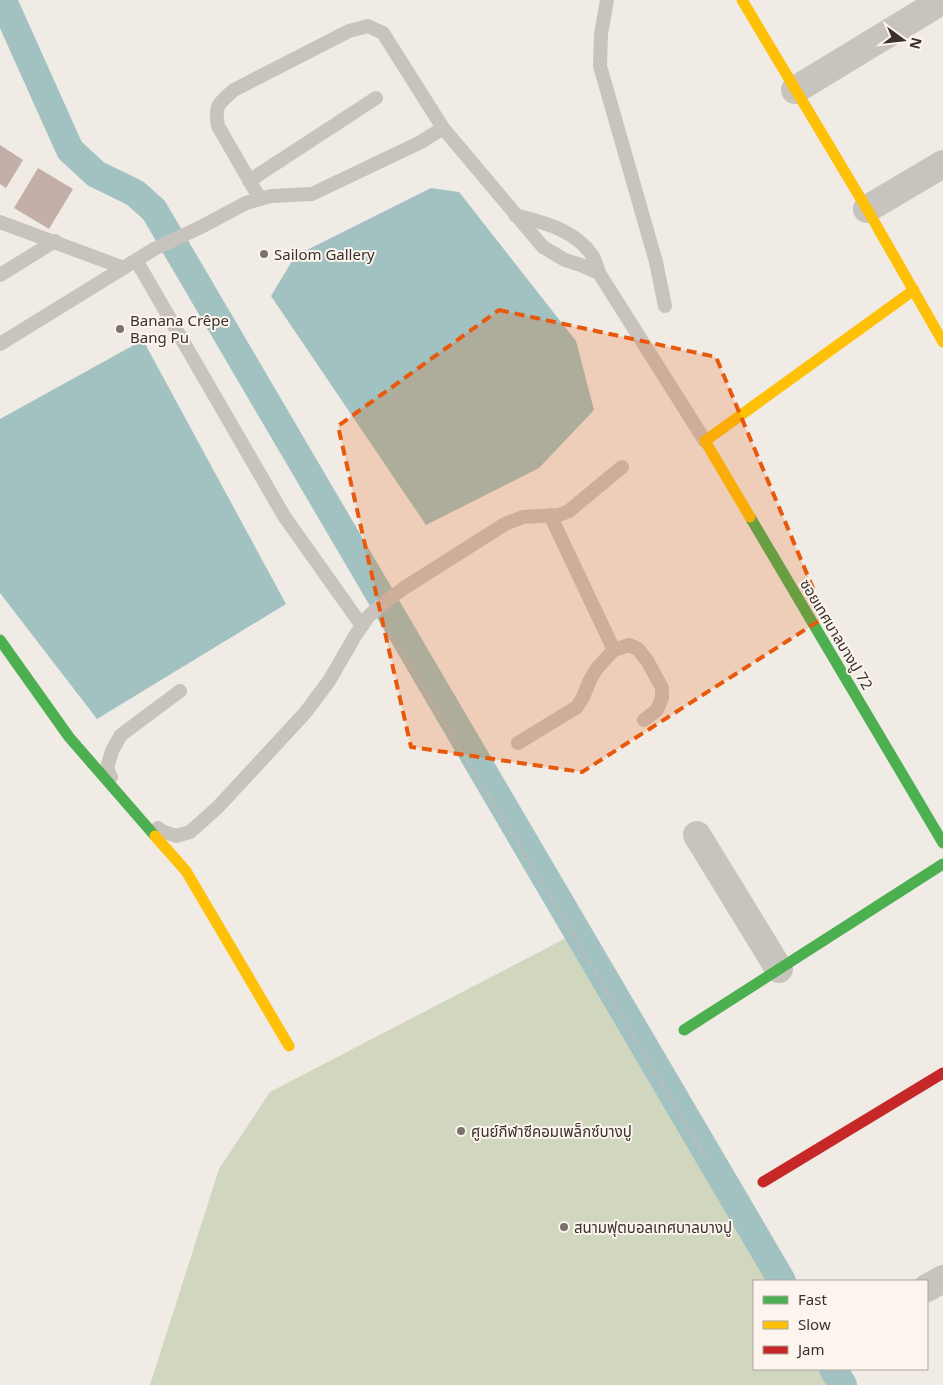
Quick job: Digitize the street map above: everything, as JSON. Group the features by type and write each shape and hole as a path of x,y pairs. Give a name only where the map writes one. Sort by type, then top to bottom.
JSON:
{"street":[{"path":"742,0 867,209 943,342"},
{"path":"795,90 943,0"},
{"path":"867,209 943,164"},
{"path":"704,441 914,290"},
{"name":"ซอยเทศบาลบางปู 72","path":"704,441 943,843"},
{"path":"0,640 69,737 186,871 289,1046"},
{"path":"697,835 779,969"},
{"path":"684,1030 943,864"},
{"path":"763,1182 943,1074"},
{"path":"928,1287 943,1279"}],"lane":[{"path":"607,0 601,34 600,66 656,262 664,306"},
{"path":"260,199 218,126 215,113 220,102 234,90 348,31 368,26 383,33 443,128 543,247 565,260 599,273"},
{"path":"249,182 376,98"},
{"path":"0,344 154,248 201,227 246,203 285,194 312,194 421,142 443,128"},
{"path":"515,215 558,228 576,237 593,256 599,273 704,441"},
{"path":"0,222 56,242 130,264 284,516 362,626"},
{"path":"0,274 56,242"},
{"path":"180,691 121,735 112,752 107,768 111,777 162,832 176,836 190,832 218,807 305,713 329,681 362,626 376,609 404,588 506,524 523,517 559,515 569,511 622,467"},
{"path":"550,515 614,650"},
{"path":"518,742 576,707 597,668 614,650 629,645 638,649 648,662 662,688 662,698 657,710 644,720"}],"path":[{"path":"376,609 572,932 708,1162"}],"highlighted area":[{"path":"499,310 716,357 825,617 582,772 411,747 338,426"}],"green space":[{"name":"ศูนย์กีฬาซีคอมเพล็กซ์บางปู","path":"566,938 766,1280 753,1280 753,1370 820,1370 828,1385 150,1385 219,1169 270,1092"}],"water":[{"path":"431,188 459,192 576,341 594,410 539,468 426,525 271,296 295,256"},
{"path":"143,340 286,604 97,719 0,593 0,419"}],"building":[{"path":"0,145 23,160 6,188 0,184"},
{"path":"38,168 73,189 49,229 14,208"}],"waterway":[{"path":"4,3 70,150 96,174 135,193 154,210 781,1280"},
{"path":"834,1370 843,1385"}],"traffic: fast":[{"path":"750,517 943,843"},
{"path":"0,640 69,737 155,836"},
{"path":"684,1030 943,864"}],"traffic: slow":[{"path":"742,0 867,209 943,342"},
{"path":"750,517 705,441 914,290"},
{"path":"155,836 186,871 289,1046"}],"traffic: jam":[{"path":"763,1182 943,1073"}],"place":[{"name":"Sailom Gallery","path":"264,254"},
{"name":"Banana Crêpe Bang Pu","path":"120,329"},
{"name":"ศูนย์กีฬาซีคอมเพล็กซ์บางปู","path":"461,1131"},
{"name":"สนามฟุตบอลเทศบาลบางปู","path":"564,1227"}]}
